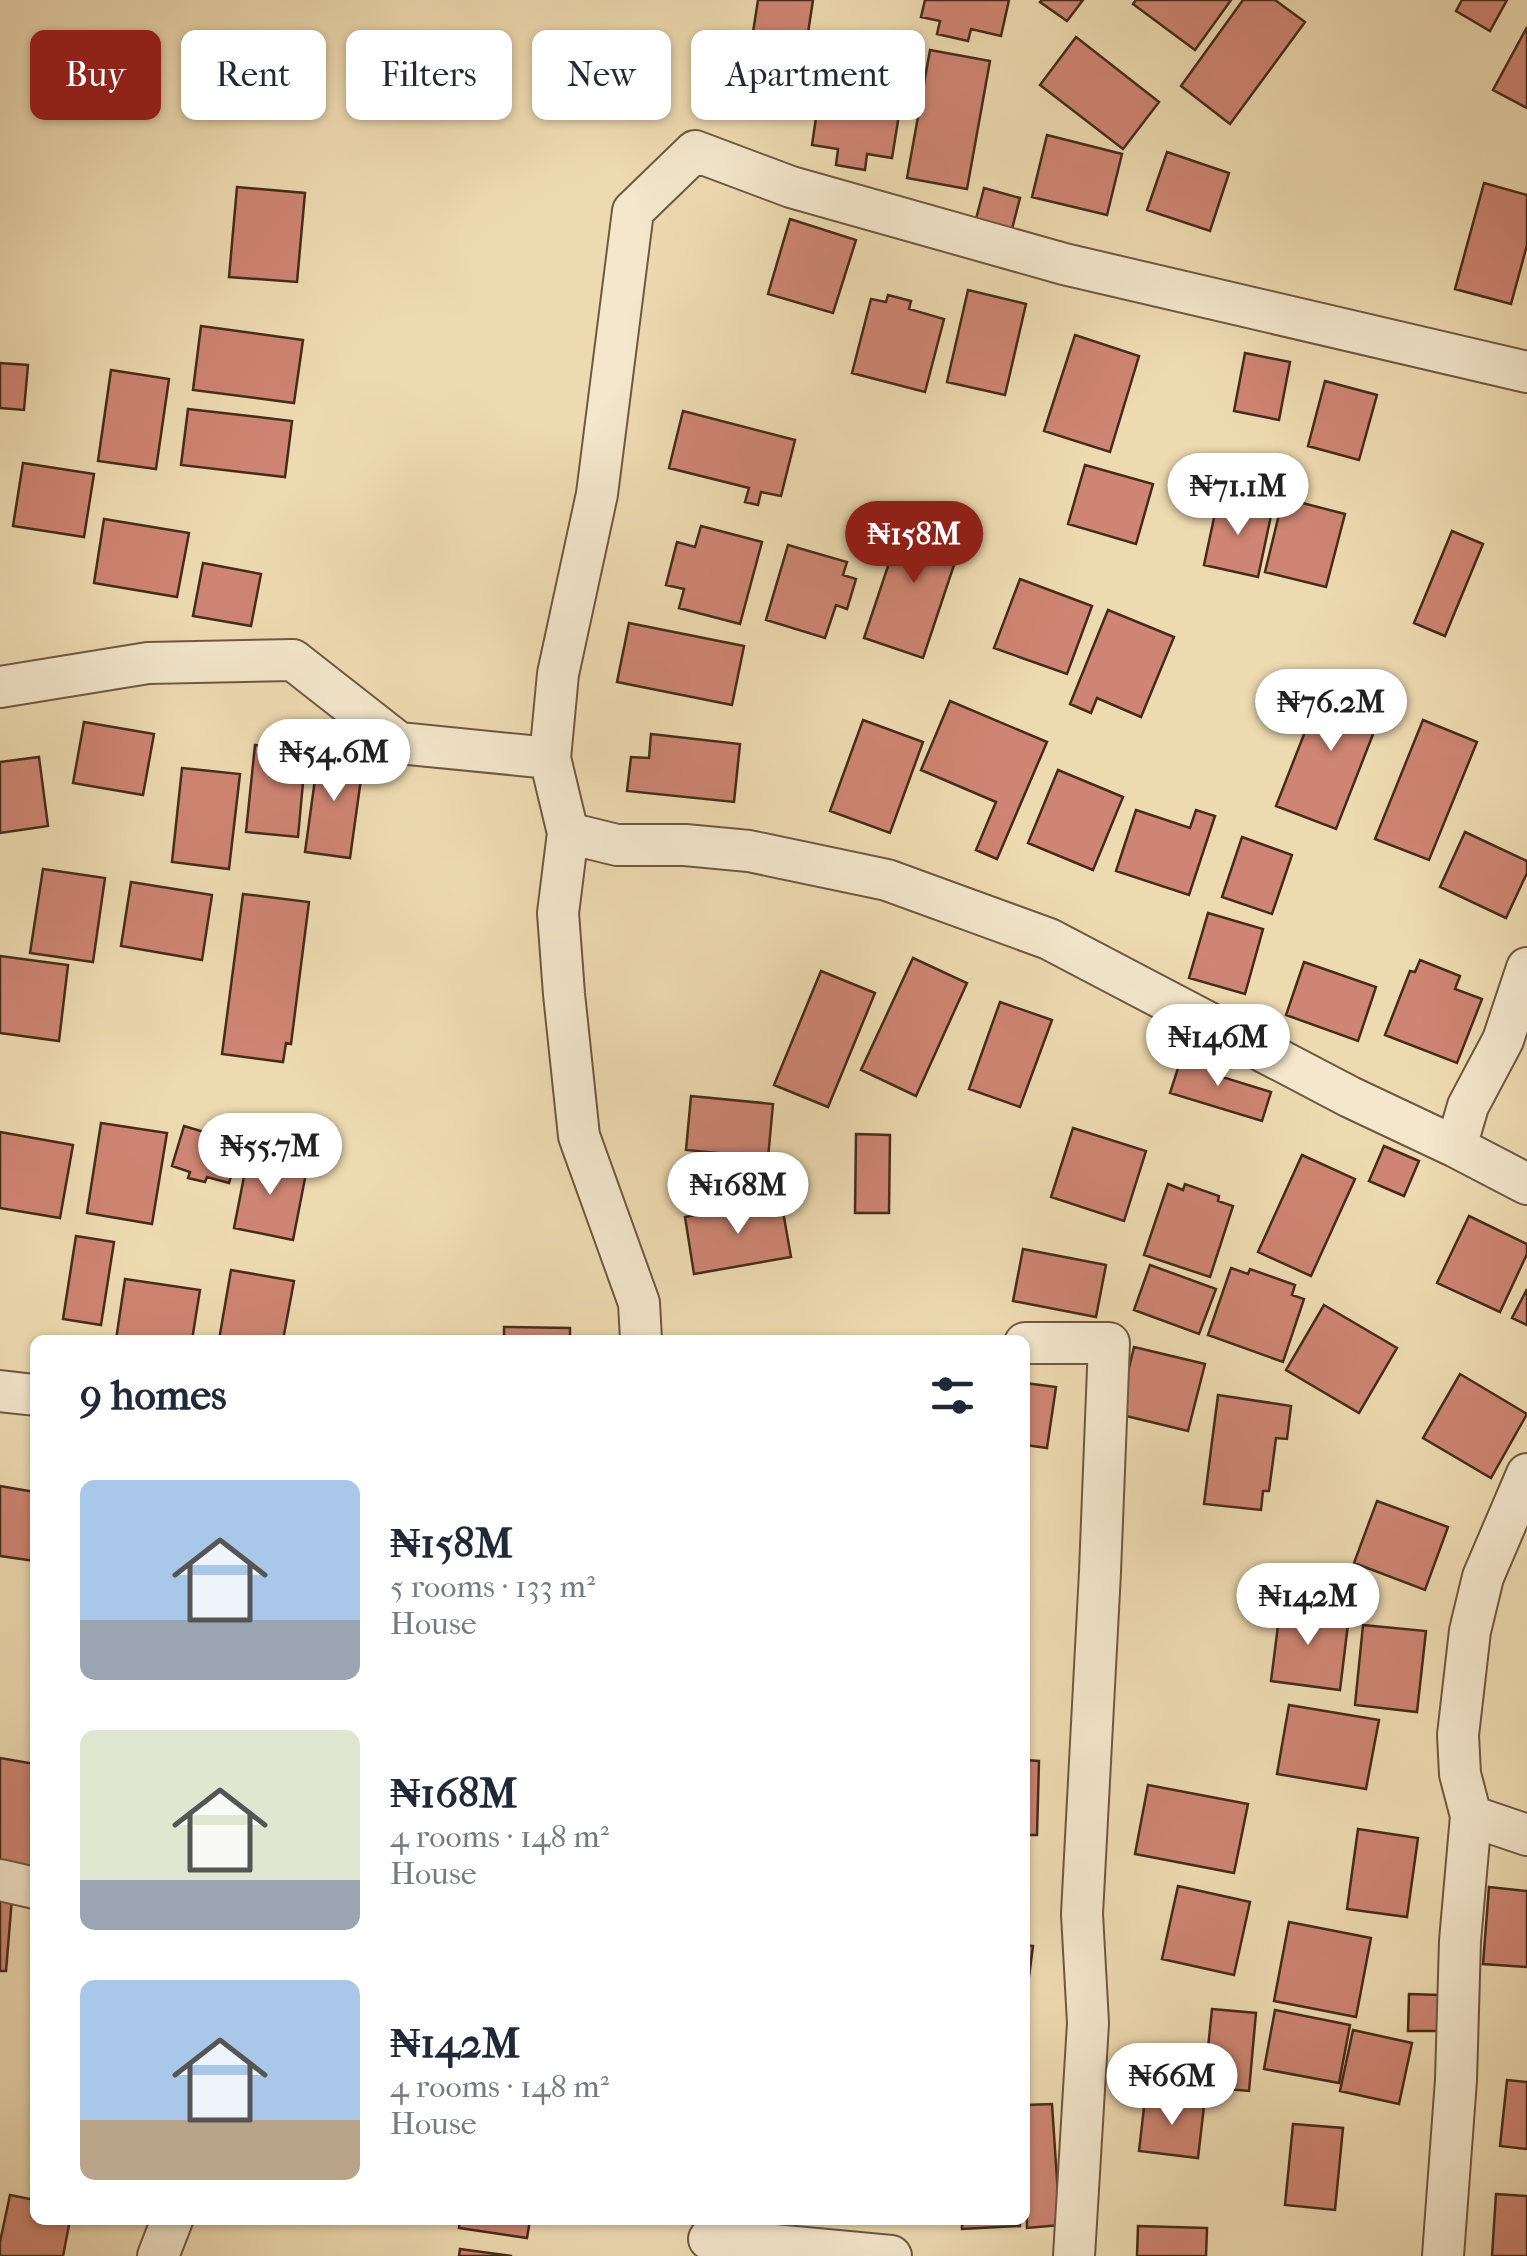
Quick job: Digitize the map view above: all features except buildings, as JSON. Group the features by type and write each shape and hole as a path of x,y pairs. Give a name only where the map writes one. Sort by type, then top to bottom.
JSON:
{"street":[{"path":"641,1335 638,1303 580,1136 558,912 568,833 550,758 558,674 597,494 633,211 695,151 791,187 1064,264 1527,372"},
{"path":"0,686 148,663 292,660 399,743 550,758"},
{"path":"568,833 617,845 749,851 887,880 1049,939 1350,1097 1527,1184"},
{"path":"1456,1147 1468,1106 1502,1040 1527,968"},
{"path":"1030,1343 1109,1343 1082,1914 1088,2023 1074,2256"},
{"path":"0,1390 30,1394"},
{"path":"1443,2256 1456,2080 1460,1940 1472,1816 1460,1774 1458,1734 1470,1631 1483,1577 1527,1474"},
{"path":"1472,1816 1527,1835"},
{"path":"0,1880 30,1887"},
{"path":"158,2256 170,2225"},
{"path":"706,2238 891,2256"}]}
